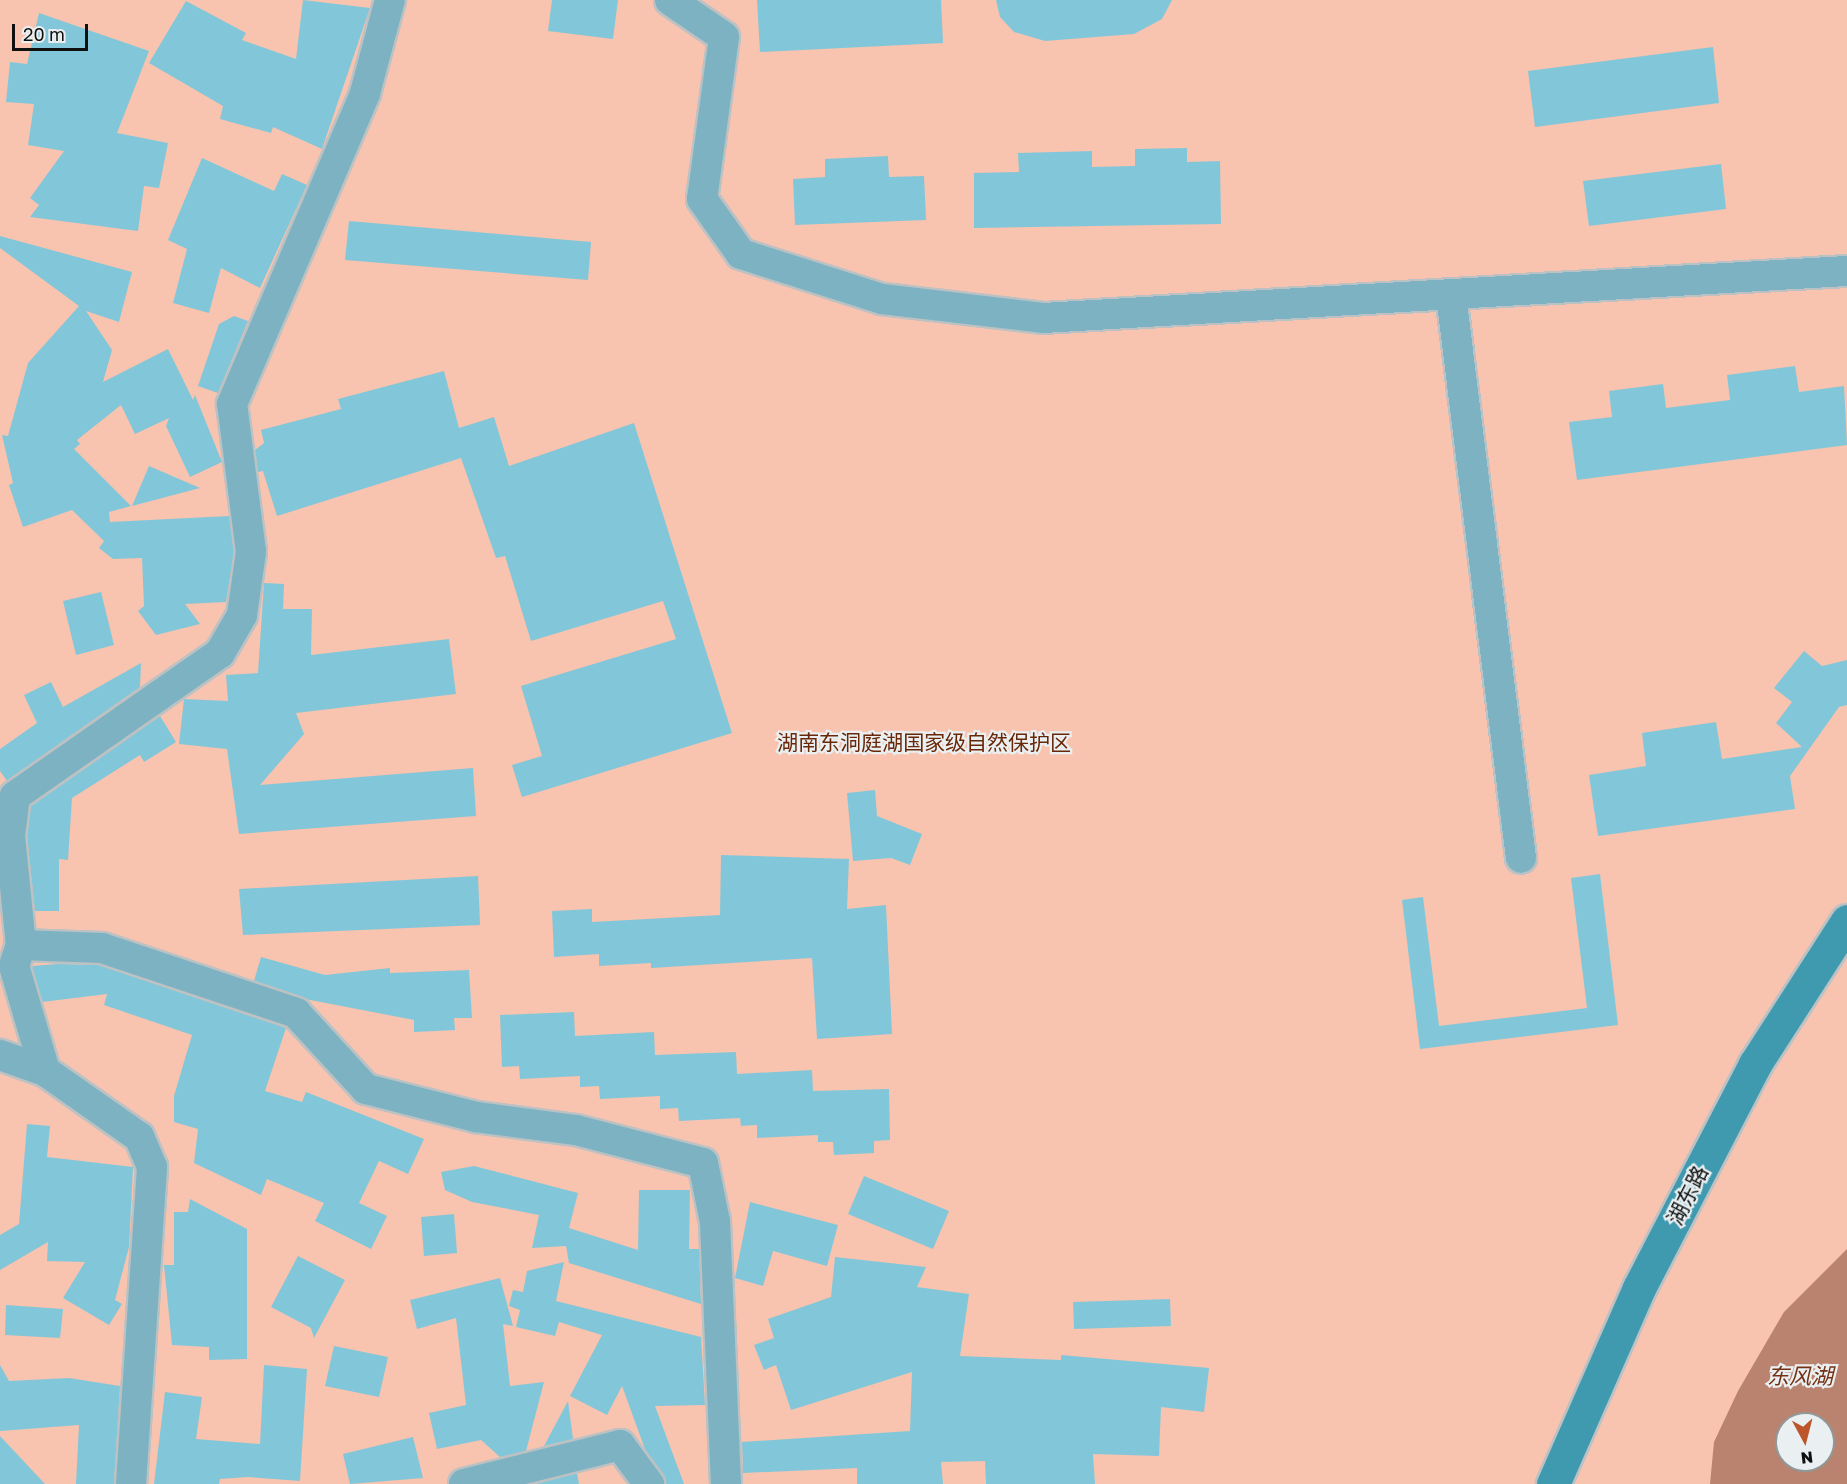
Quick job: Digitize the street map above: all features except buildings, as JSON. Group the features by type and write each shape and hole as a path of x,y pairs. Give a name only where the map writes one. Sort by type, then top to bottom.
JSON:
{"street":[{"path":"45,1071 15,966 21,945 10,836 15,796 220,653 242,615 251,552 232,404 365,93 390,0"},
{"path":"670,0 724,37 702,199 741,254 882,298 1043,318 1847,271"},
{"path":"1451,295 1521,858"},
{"name":"湖东路","path":"1553,1484 1639,1288 1755,1064 1847,921"},
{"path":"21,945 102,948 296,1014 366,1089 476,1117 576,1130 703,1163 715,1222 726,1484"},
{"path":"0,1055 45,1071 139,1137 152,1167 131,1484"},
{"path":"464,1484 620,1445 649,1484"}],"green space":[{"name":"湖南东洞庭湖国家级自然保护区","path":"0,0 1847,0 1847,1484 0,1484"}],"water":[{"name":"东风湖","path":"1847,1249 1847,1484 1710,1484 1714,1442 1738,1391 1784,1312"}]}
